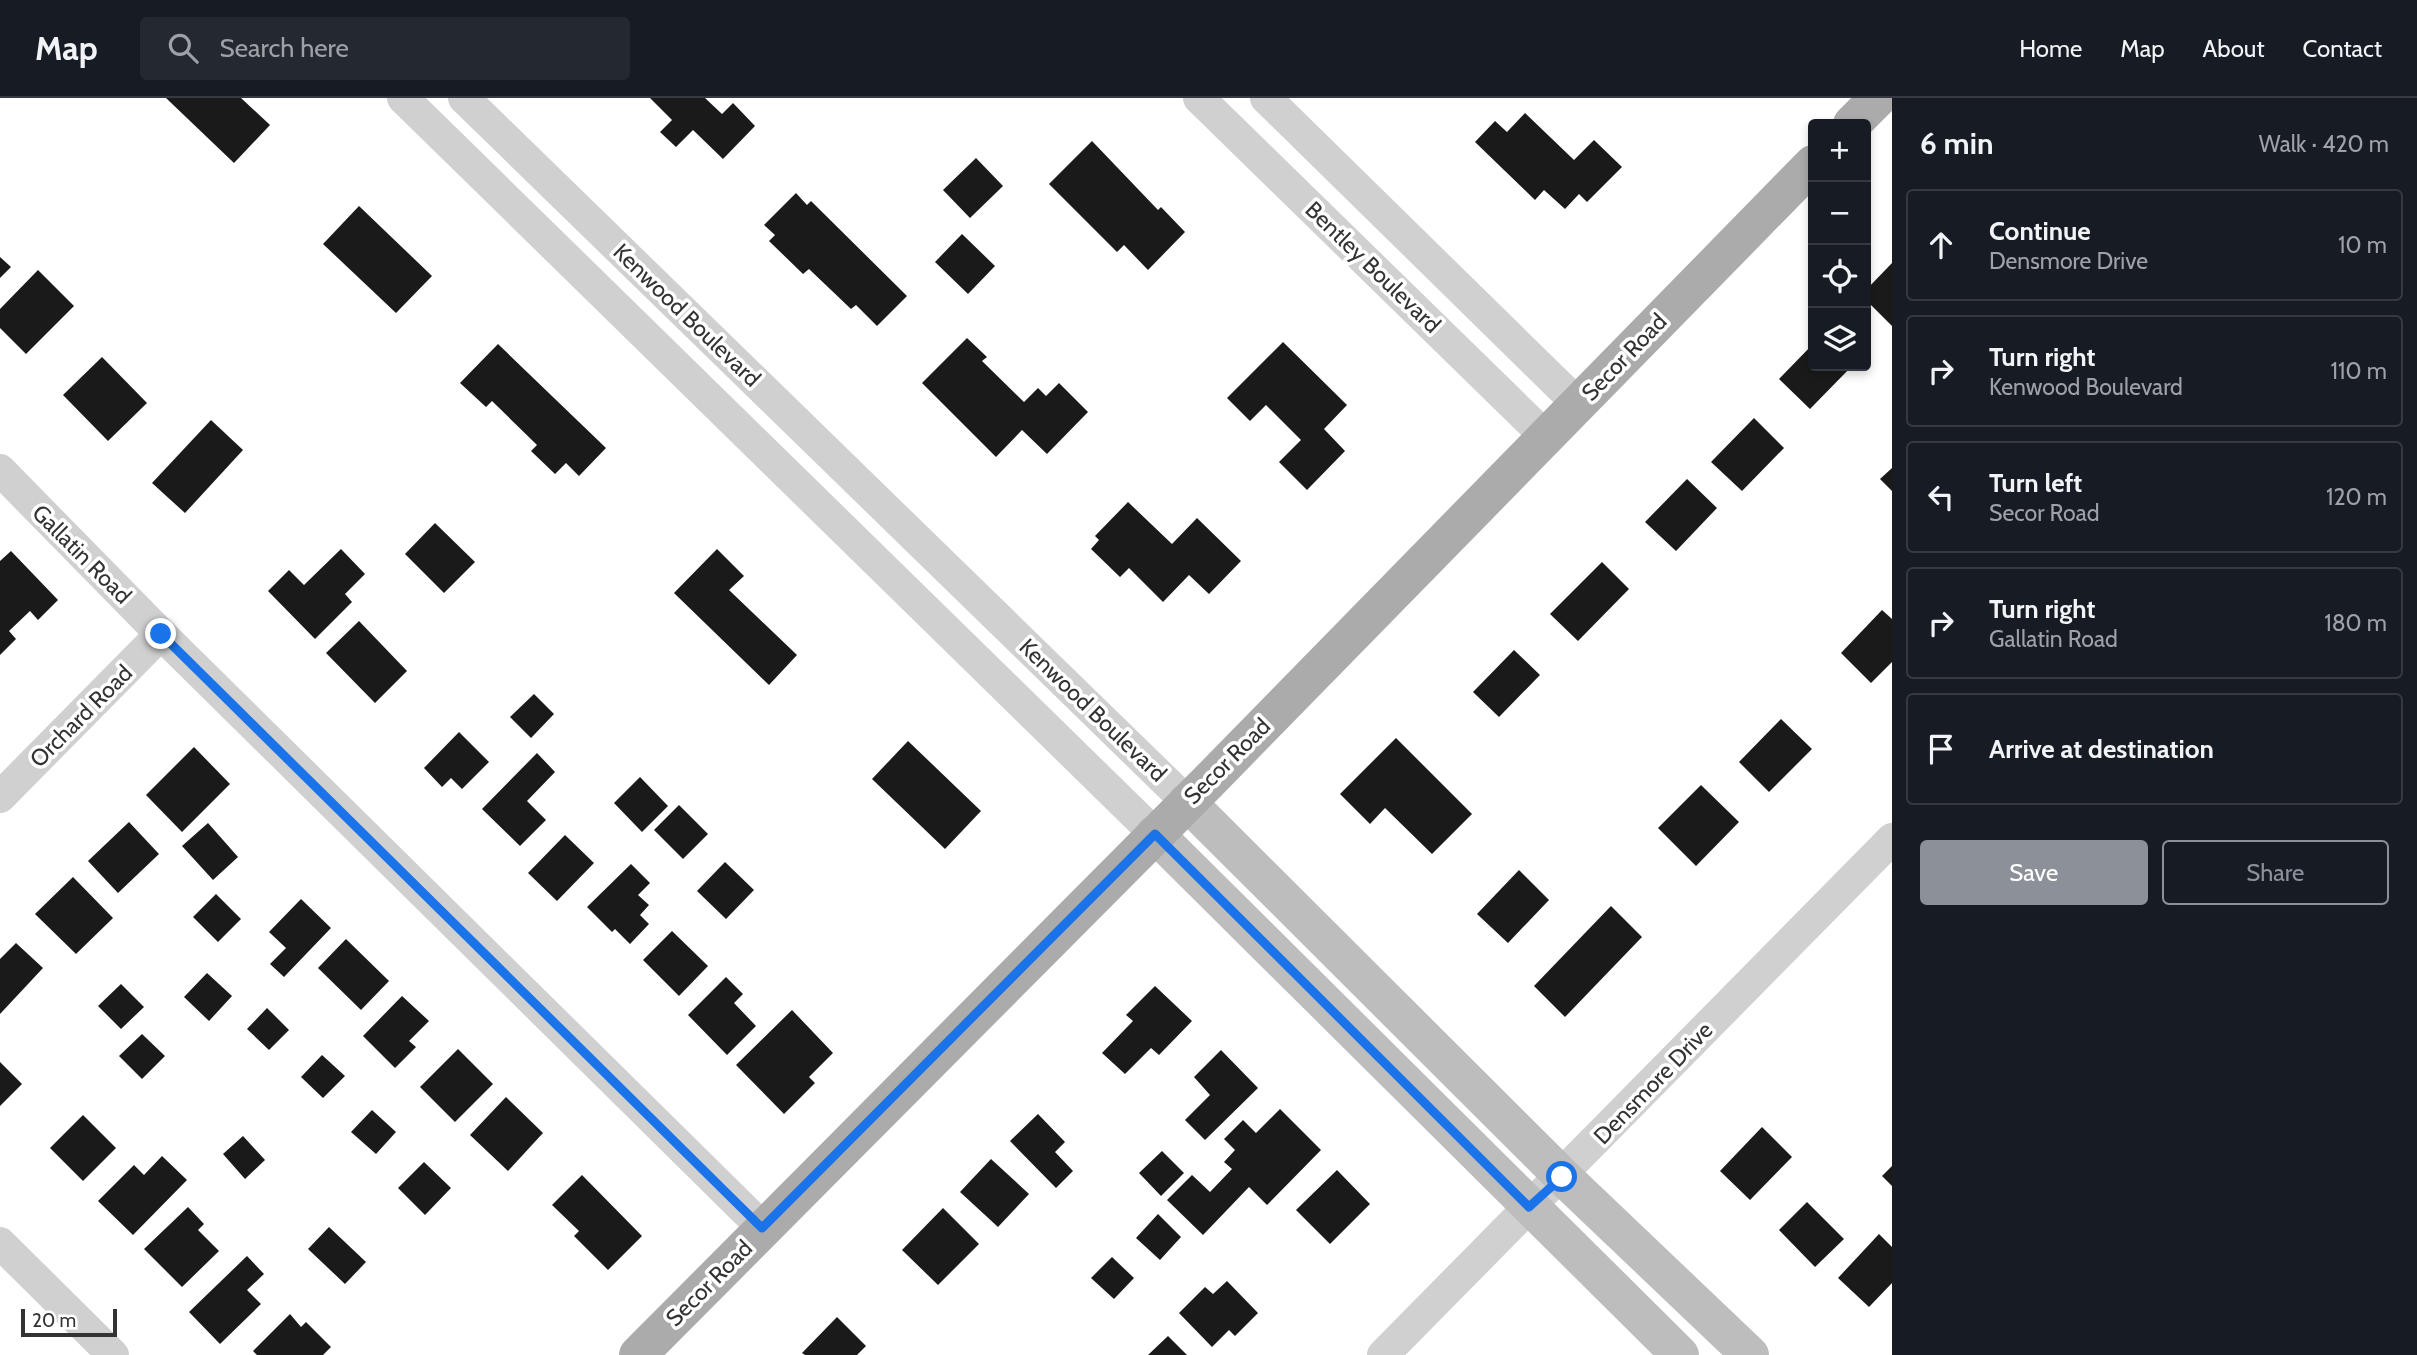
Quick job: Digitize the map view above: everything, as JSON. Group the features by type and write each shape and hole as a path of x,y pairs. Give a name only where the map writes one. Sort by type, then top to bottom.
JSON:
{"main road":[{"path":"1857,119 1878,98"},
{"name":"Secor Road","path":"638,1355 1187,802 1808,169"}],"street":[{"name":"Kenwood Boulevard","path":"403,98 1155,834 1680,1355"},
{"name":"Kenwood Boulevard","path":"464,98 1187,802 1562,1177 1749,1355"},
{"name":"Bentley Boulevard","path":"1199,98 1546,437"},
{"name":"Bentley Boulevard","path":"1266,98 1578,404"},
{"name":"Gallatin Road","path":"0,470 161,634 762,1228"},
{"name":"Orchard Road","path":"0,797 161,634"},
{"name":"Densmore Drive","path":"1383,1355 1562,1177 1892,839"},
{"path":"0,1243 113,1355"}],"building":[{"path":"166,98 241,98 270,125 234,163"},
{"path":"650,98 705,98 722,114 733,103 755,126 723,159 693,130 676,147 660,132 672,120"},
{"path":"1525,113 1574,160 1594,140 1622,167 1587,202 1579,194 1565,209 1544,190 1535,200 1475,142 1495,121 1507,132"},
{"path":"1092,141 1158,210 1161,207 1185,232 1148,270 1124,245 1117,252 1049,184"},
{"path":"976,158 1003,186 970,218 943,190"},
{"path":"796,193 807,205 811,201 907,296 877,326 856,305 851,309 809,269 803,274 769,241 775,235 764,225"},
{"path":"359,206 432,276 396,313 323,244"},
{"path":"962,234 995,266 968,294 935,262"},
{"path":"0,257 11,267 0,278"},
{"path":"1892,263 1892,326 1871,305 1871,285"},
{"path":"38,270 74,306 26,354 0,328 0,309"},
{"path":"967,338 987,357 982,361 1024,402 1038,388 1046,396 1059,383 1088,412 1047,454 1022,430 996,457 922,383"},
{"path":"1283,342 1347,405 1324,429 1345,451 1307,490 1279,462 1301,440 1266,405 1250,421 1227,398"},
{"path":"498,344 606,448 579,476 566,463 555,474 531,451 537,445 492,401 486,407 460,383"},
{"path":"1808,349 1808,371 1847,371 1810,409 1779,379"},
{"path":"102,357 147,403 108,441 63,395"},
{"path":"1754,418 1784,448 1742,491 1711,462"},
{"path":"211,420 243,450 185,513 152,483"},
{"path":"1892,468 1892,491 1880,479"},
{"path":"1687,479 1717,508 1676,551 1645,522"},
{"path":"1128,502 1172,544 1197,518 1241,561 1209,594 1189,575 1163,602 1129,568 1120,577 1091,549 1099,540 1095,536"},
{"path":"435,523 475,562 444,593 405,554"},
{"path":"341,549 365,574 345,594 352,602 315,639 268,591 289,570 304,585"},
{"path":"717,549 744,576 729,590 797,655 769,685 674,593"},
{"path":"11,551 58,600 38,620 30,611 9,631 16,639 0,655 0,561"},
{"path":"1602,562 1629,589 1578,641 1550,614"},
{"path":"1882,610 1892,619 1892,662 1871,683 1841,653"},
{"path":"359,621 407,671 375,703 326,653"},
{"path":"1514,650 1540,675 1499,717 1473,692"},
{"path":"534,694 554,714 531,738 510,717"},
{"path":"1781,719 1812,749 1769,792 1739,762"},
{"path":"459,732 489,762 462,789 451,778 442,787 424,768"},
{"path":"1396,738 1472,814 1432,854 1385,808 1370,824 1340,794"},
{"path":"908,741 981,811 945,849 872,779"},
{"path":"194,747 230,784 182,832 146,795"},
{"path":"537,753 555,772 527,801 546,820 520,846 482,809"},
{"path":"640,777 668,806 642,832 614,803"},
{"path":"1701,785 1739,822 1696,866 1658,828"},
{"path":"679,805 708,834 683,859 654,830"},
{"path":"129,822 159,854 118,893 88,861"},
{"path":"208,823 238,857 213,880 182,846"},
{"path":"565,835 594,863 557,901 528,873"},
{"path":"725,862 754,890 726,919 697,891"},
{"path":"631,864 650,883 638,895 649,905 640,915 649,924 630,944 615,929 612,932 587,907"},
{"path":"1519,870 1549,900 1508,943 1477,914"},
{"path":"73,877 113,918 76,954 35,914"},
{"path":"216,894 241,919 218,942 193,917"},
{"path":"301,899 331,928 284,977 270,964 286,948 269,932"},
{"path":"1611,906 1642,937 1565,1017 1534,986"},
{"path":"672,931 708,966 679,996 643,960"},
{"path":"346,939 389,981 361,1010 318,968"},
{"path":"16,943 43,968 0,1014 0,959"},
{"path":"207,973 232,996 209,1021 184,997"},
{"path":"726,977 743,994 734,1003 756,1026 727,1055 688,1015"},
{"path":"121,984 144,1007 121,1029 98,1006"},
{"path":"1155,986 1192,1021 1159,1055 1151,1048 1125,1074 1102,1053 1133,1021 1126,1015"},
{"path":"402,996 429,1021 409,1041 416,1047 395,1068 363,1036"},
{"path":"267,1008 289,1030 269,1050 247,1029"},
{"path":"792,1010 833,1053 809,1077 815,1083 784,1114 736,1065"},
{"path":"142,1034 165,1056 142,1079 119,1056"},
{"path":"458,1049 493,1084 455,1122 420,1087"},
{"path":"1221,1050 1258,1088 1205,1140 1185,1120 1210,1095 1194,1077"},
{"path":"322,1055 345,1076 323,1098 301,1077"},
{"path":"0,1062 22,1084 0,1106"},
{"path":"506,1097 543,1133 508,1171 470,1135"},
{"path":"1280,1109 1321,1150 1267,1205 1249,1187 1203,1235 1167,1200 1192,1175 1210,1192 1232,1169 1224,1162 1235,1150 1224,1139 1243,1120 1256,1133"},
{"path":"372,1110 396,1132 376,1154 351,1132"},
{"path":"1038,1114 1065,1142 1055,1152 1073,1171 1056,1188 1010,1141"},
{"path":"83,1115 116,1148 83,1181 50,1148"},
{"path":"1762,1127 1792,1157 1750,1200 1720,1171"},
{"path":"243,1136 265,1160 245,1179 223,1154"},
{"path":"1162,1151 1184,1173 1161,1196 1139,1173"},
{"path":"162,1156 187,1180 133,1235 98,1201 134,1165 144,1175"},
{"path":"991,1159 1029,1194 998,1227 960,1192"},
{"path":"424,1162 451,1188 425,1215 398,1188"},
{"path":"1892,1166 1892,1186 1882,1176"},
{"path":"1337,1170 1370,1204 1330,1244 1296,1210"},
{"path":"582,1175 642,1236 608,1270 574,1236 579,1231 552,1205"},
{"path":"1807,1202 1844,1239 1815,1267 1779,1230"},
{"path":"188,1207 204,1224 198,1230 219,1251 182,1287 144,1249"},
{"path":"943,1208 979,1244 938,1285 902,1250"},
{"path":"1158,1214 1181,1237 1160,1260 1136,1238"},
{"path":"329,1227 366,1262 345,1284 308,1249"},
{"path":"1879,1234 1892,1247 1892,1283 1869,1307 1838,1278"},
{"path":"247,1256 264,1274 247,1290 261,1304 220,1344 189,1312"},
{"path":"1112,1257 1134,1278 1114,1299 1091,1278"},
{"path":"1227,1281 1258,1313 1235,1336 1229,1330 1212,1347 1179,1313 1205,1287 1213,1294"},
{"path":"290,1314 301,1327 306,1322 331,1347 323,1355 257,1355 253,1351"},
{"path":"837,1317 866,1346 857,1355 802,1353"},
{"path":"1168,1336 1187,1355 1148,1355"}],"route":[{"path":"161,634 762,1228 1155,834 1529,1207 1562,1177"}]}
